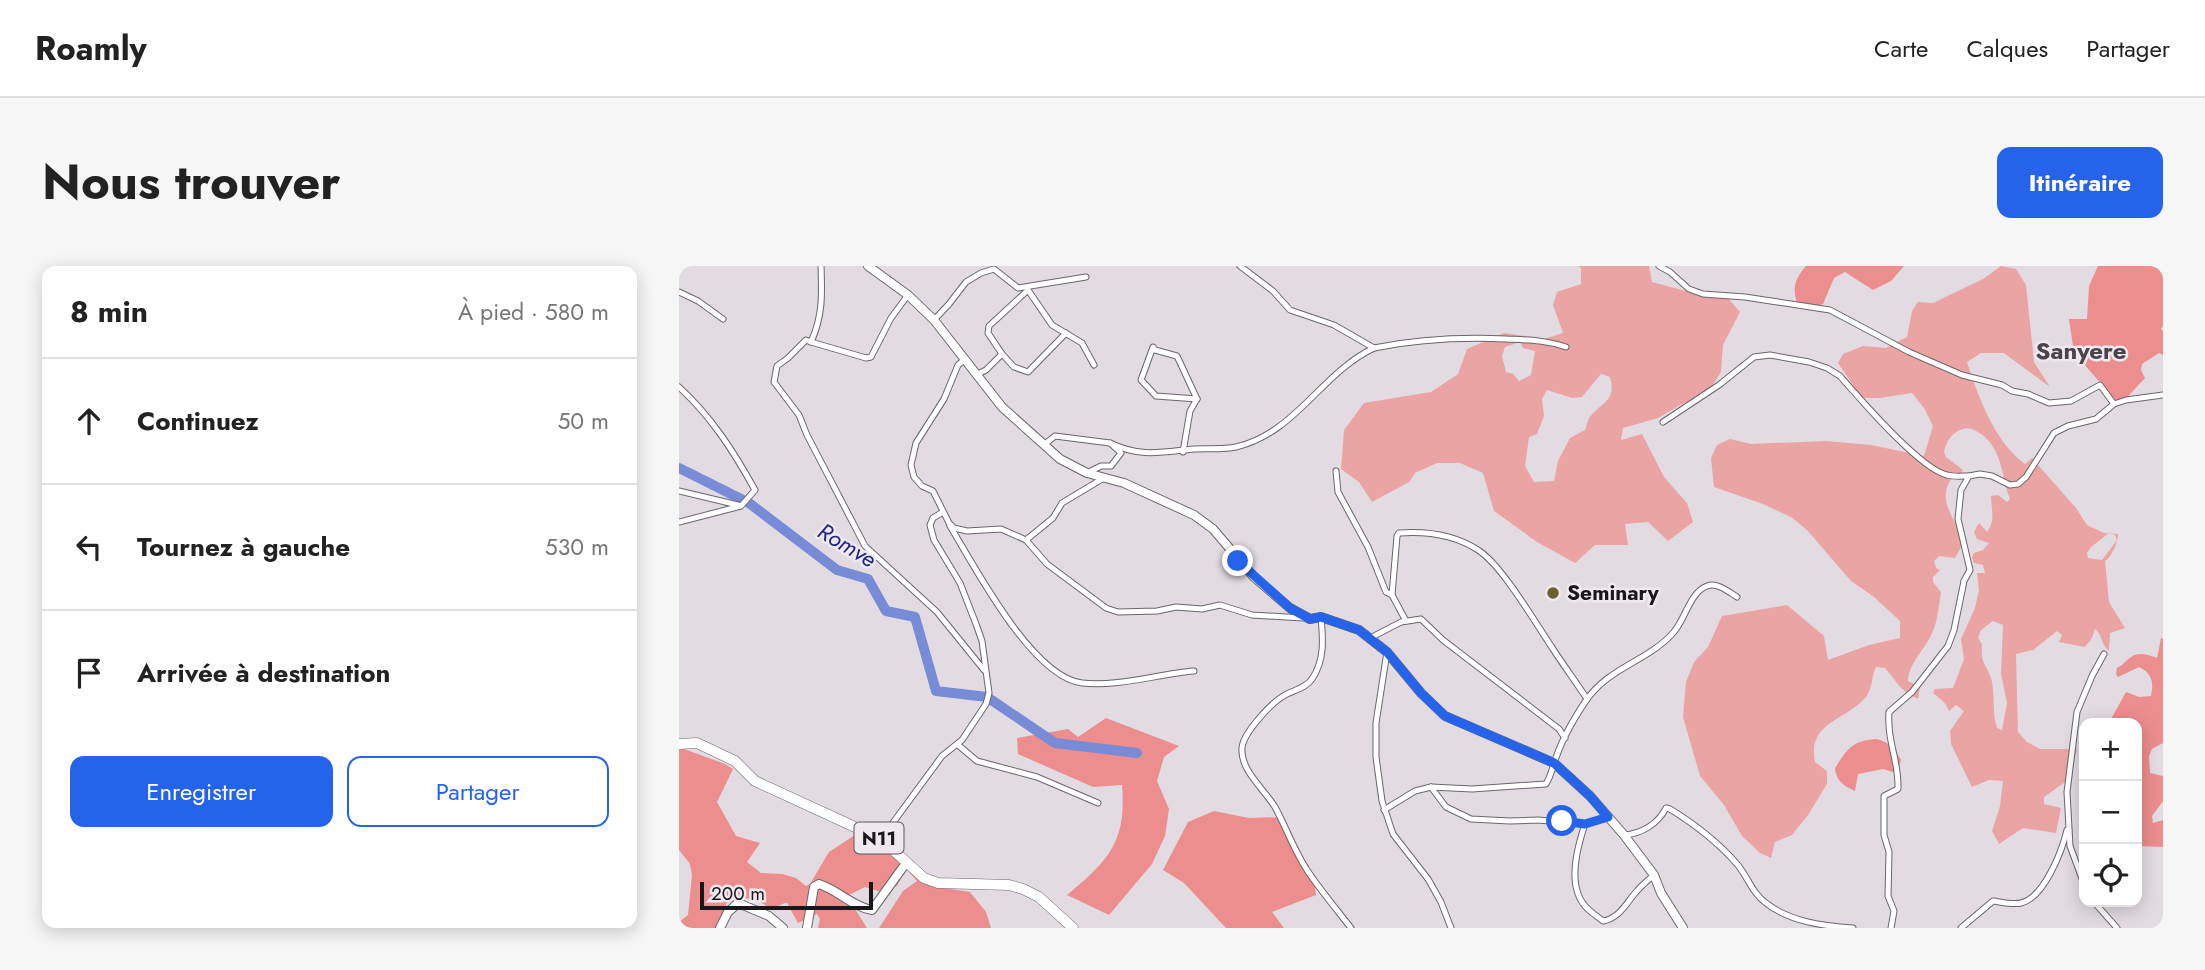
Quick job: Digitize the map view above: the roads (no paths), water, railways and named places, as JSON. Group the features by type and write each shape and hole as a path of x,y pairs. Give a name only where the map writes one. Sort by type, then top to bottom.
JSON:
{"highway":[{"name":"N11","path":"679,744 697,743 735,761 754,781 881,839 924,878 938,883 1009,885 1023,889 1039,897 1073,928"}],"main road":[{"path":"868,266 908,295 933,320 1002,407 1060,459 1087,473 1124,484 1195,515 1213,529 1238,561 1290,608 1310,619 1321,617 1359,630 1387,652 1421,693 1445,716 1554,763 1590,796 1624,835 1654,875 1661,893 1683,928"},
{"path":"807,928 814,887 820,884 832,888 863,909 871,911 906,863"},
{"path":"720,928 728,912 738,903 769,916 783,928"}],"street":[{"path":"811,342 819,325 822,309 821,266"},
{"path":"1240,266 1273,291 1290,310 1334,325 1374,348"},
{"path":"1659,266 1689,289 1703,294 1745,297 1830,310 1909,352 1962,375 2002,385 2044,402 2067,402 2100,385 2114,404"},
{"path":"933,320 966,282 994,269 1018,288 1028,290 1052,325 1082,343 1094,365"},
{"path":"1018,288 1086,277"},
{"path":"1028,290 988,329 1002,354 1014,367 1028,372 1066,333"},
{"path":"679,292 698,301 723,319"},
{"path":"908,295 891,318 871,357 866,358 806,340 777,366 773,382 799,415 865,546 937,612 984,670"},
{"path":"1045,444 1055,436 1110,443 1123,449 1145,453 1238,447 1260,438 1290,420 1342,368 1374,348 1414,340 1469,338 1548,341 1566,347"},
{"path":"1153,347 1155,351 1177,356 1197,398 1156,396 1142,382 1141,376 1153,347"},
{"path":"976,375 986,370 1002,354"},
{"path":"1663,422 1719,386 1754,357 1770,355 1827,368 1840,376 1899,440 1940,472 1948,475 1992,476 2011,485 2018,484 2026,477 2054,433 2068,425 2096,419 2114,404 2163,395"},
{"path":"964,360 958,365 944,399 916,443 912,455 914,477 922,486 933,491 949,523 1015,629 1044,663 1063,676 1080,683 1107,683 1194,671"},
{"path":"679,387 701,408 722,436 755,490 741,506 679,522"},
{"path":"1183,452 1190,411 1197,398"},
{"path":"1087,473 1101,466 1111,466 1117,461 1121,453 1110,443"},
{"path":"1336,471 1338,492 1368,547 1386,592 1392,595"},
{"path":"1891,928 1894,911 1888,896 1889,852 1882,811 1884,796 1898,789 1898,779 1897,763 1888,732 1889,712 1912,692 1948,646 1954,631 1964,581 1970,570 1958,519 1961,489 1969,476"},
{"path":"1026,540 1053,518 1062,503 1102,479"},
{"path":"679,491 741,506"},
{"path":"881,839 942,756 958,745 986,704 989,693 982,640 960,583 934,540 930,525 933,518 943,512"},
{"path":"949,523 954,528 967,531 1001,529 1026,540 1047,564 1106,608 1118,612 1220,606 1252,615 1310,619"},
{"path":"1406,621 1392,595 1397,536 1399,533 1458,539 1480,551 1495,565 1587,699"},
{"path":"1384,810 1415,791 1430,787 1472,789 1545,784 1552,774 1565,738 1587,699 1612,673 1656,649 1675,632 1699,591 1713,585 1737,597"},
{"path":"1321,617 1323,647 1312,680 1282,697 1247,733 1242,749 1243,761 1274,805 1308,872 1351,928"},
{"path":"1373,641 1374,636 1406,621 1421,619 1443,640 1559,729 1565,738"},
{"path":"1387,652 1376,723 1376,758 1384,810 1393,834 1428,879 1451,928"},
{"path":"2079,870 2070,846 2067,792 2077,712 2104,654"},
{"path":"958,745 977,761 1037,777 1098,803"},
{"path":"1430,787 1447,807 1471,819 1585,824 1608,817"},
{"path":"1624,835 1635,835 1662,816 1666,808 1671,809 1721,846 1766,904 1809,924 1853,928"},
{"path":"1585,824 1575,869 1578,891 1584,905 1603,921 1623,910 1637,890 1654,875"},
{"path":"1961,928 1993,901 2020,904 2033,897 2061,851 2069,824"},
{"path":"2098,907 2117,928"}],"waterway":[{"name":"Romve","path":"679,468 749,503 837,570 868,579 886,611 915,617 936,691 987,697 1055,743 1137,753"}],"place":[{"name":"Seminary","path":"1553,593"}],"district":[{"name":"Sanyere","path":"2081,351"}]}
